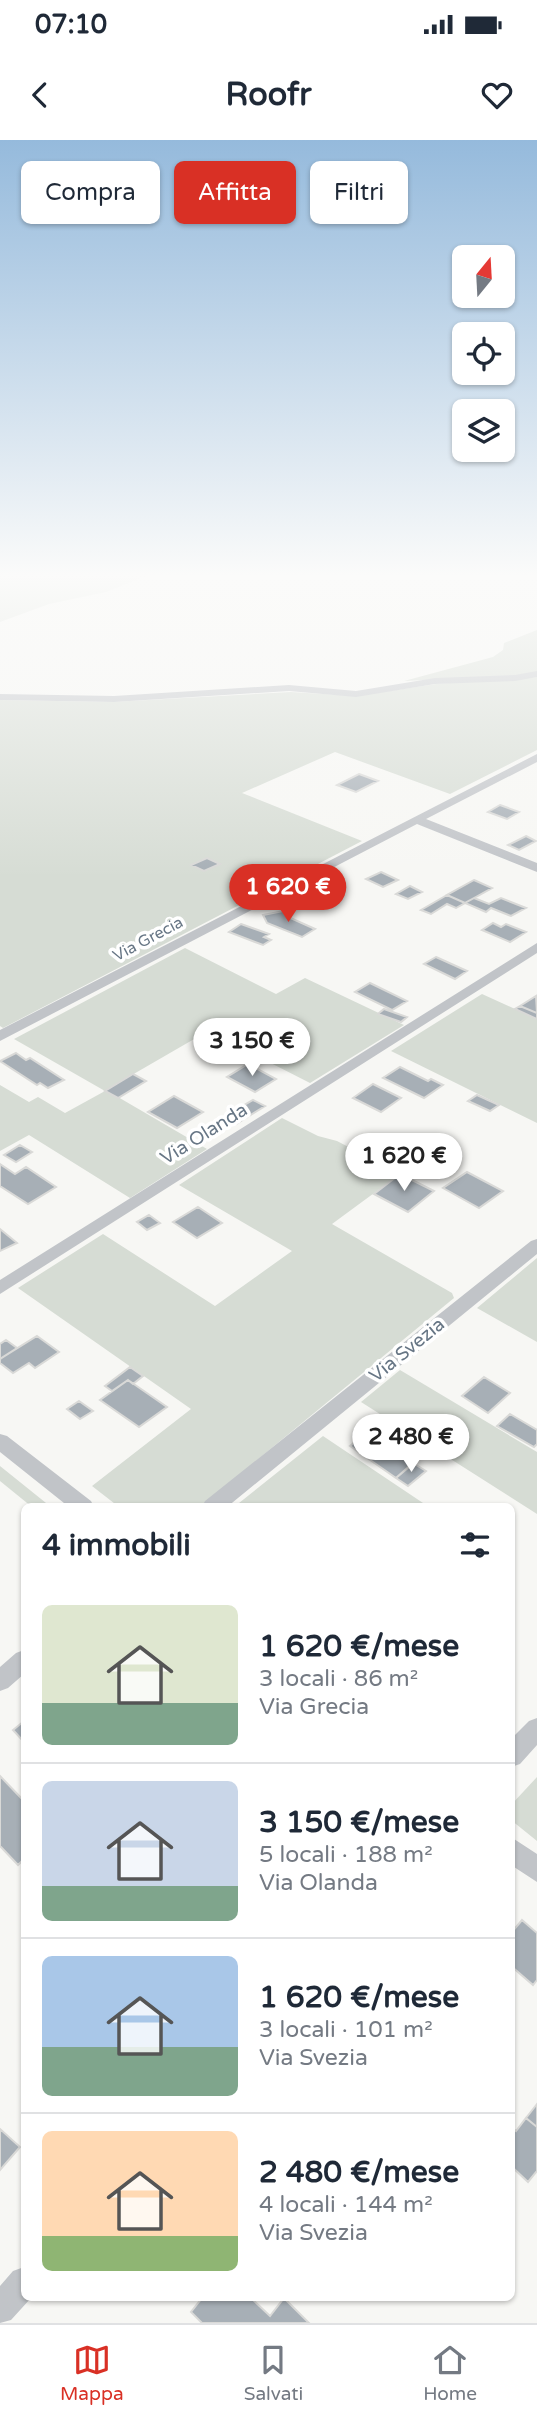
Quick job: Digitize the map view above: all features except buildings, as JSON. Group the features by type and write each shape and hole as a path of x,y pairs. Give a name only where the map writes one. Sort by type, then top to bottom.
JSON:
{"street":[{"path":"0,697 114,699 289,688 356,694 435,681 515,678 537,674"},
{"name":"Via Grecia","path":"0,1036 537,757"},
{"path":"415,819 537,868"},
{"name":"Via Olanda","path":"0,1288 537,947"},
{"name":"Via Svezia","path":"217,1503 537,1245"},
{"path":"0,1441 79,1503"},
{"path":"0,1681 21,1663"},
{"path":"515,1752 537,1728"},
{"path":"515,1852 537,1870"},
{"path":"0,2309 21,2286"}],"shaded area":[{"path":"430,674 527,674 516,676 404,681"},
{"path":"537,677 537,750 450,794 335,752 242,793 362,841 3,1028 0,1026 0,700 112,702 291,692 356,696 436,684"},
{"path":"185,948 276,994 305,978 404,1025 310,1083 208,1031 106,1090 207,1149 130,1198 29,1135 0,1151 0,1085 29,1102 38,1097 65,1113 105,1091 14,1039"},
{"path":"482,994 537,1019 537,1123 391,1051"},
{"path":"282,1118 318,1136 337,1141 400,1174 332,1224 452,1293 454,1298 205,1503 114,1503 92,1486 191,1409 18,1288 103,1234 215,1306 292,1251 179,1185"},
{"path":"537,1258 537,1342 477,1308"},
{"path":"400,1370 537,1452 537,1514 361,1402"},
{"path":"323,1436 423,1503 239,1503"},
{"path":"0,1466 46,1503 27,1503 0,1481"},
{"path":"537,1777 537,1841 515,1823 515,1801"}]}
